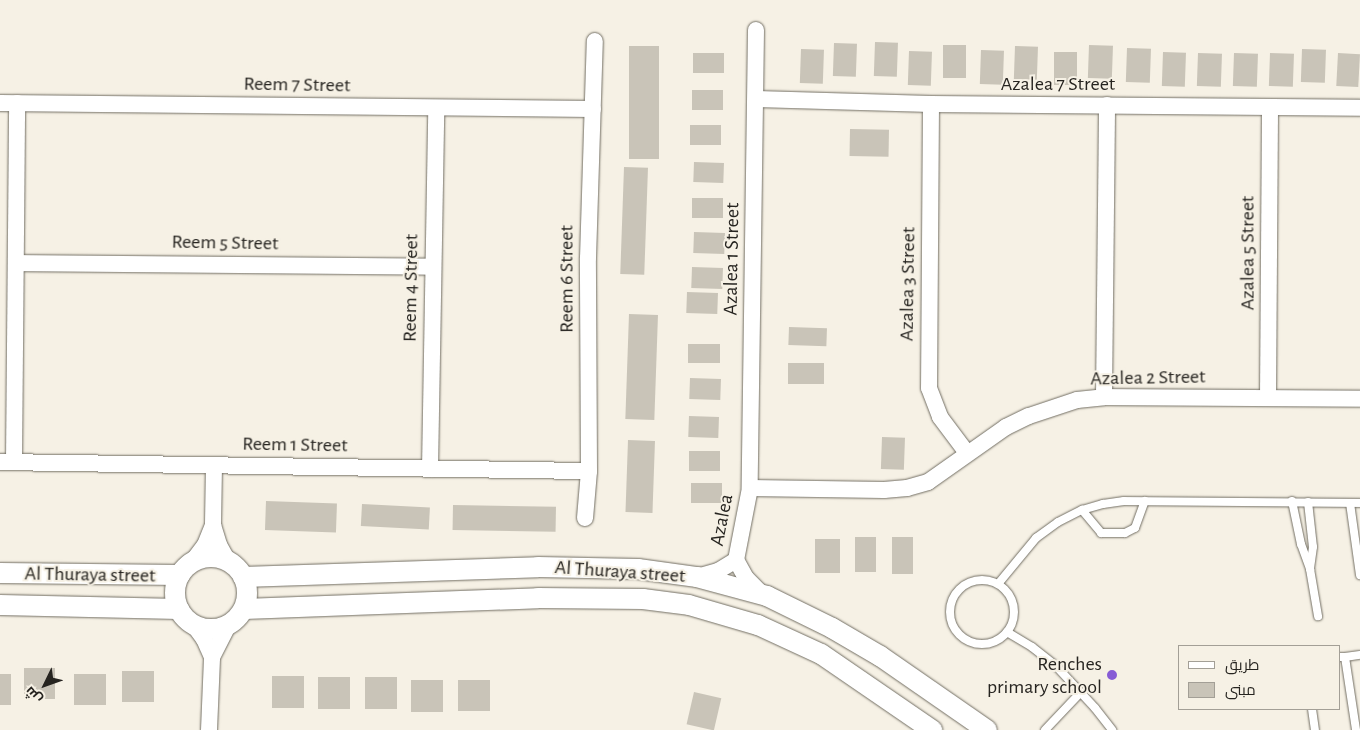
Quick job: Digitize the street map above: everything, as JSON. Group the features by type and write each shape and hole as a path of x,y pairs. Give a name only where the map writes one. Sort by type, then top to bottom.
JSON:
{"street":[{"name":"Azalea 1 Street","path":"750,488 756,30"},
{"name":"Reem 6 Street","path":"585,518 589,471 588,258 596,41"},
{"name":"Azalea 7 Street","path":"756,99 931,104 1360,108"},
{"name":"Reem 7 Street","path":"0,103 593,109"},
{"path":"7,462 16,263 17,103"},
{"name":"Azalea 3 Street","path":"931,104 930,388 940,417 967,452"},
{"path":"1104,397 1107,105"},
{"name":"Azalea 5 Street","path":"1268,398 1270,107"},
{"name":"Reem 4 Street","path":"430,469 436,108"},
{"name":"Reem 5 Street","path":"16,263 433,268"},
{"name":"Azalea 2 Street","path":"750,488 884,490 907,488 928,482 967,452 1006,427 1028,416 1078,400 1104,397 1360,399"},
{"name":"Reem 1 Street","path":"7,462 589,471"},
{"path":"186,617 211,629 229,624 238,618 244,608 247,592 243,576 228,561 219,545 213,525 214,466"},
{"name":"Azalea","path":"750,488 736,560 746,578 761,593"},
{"path":"212,657 204,639 186,617 176,592 186,569 205,546 213,525"},
{"path":"186,569 204,558 228,561"},
{"name":"Azalea","path":"697,577 718,571 736,560"},
{"name":"Al Thuraya street","path":"243,576 538,567 638,569 697,577 761,593 832,628 880,656 987,730"},
{"name":"Al Thuraya street","path":"0,573 186,569"},
{"name":"Al Thuraya street","path":"244,608 538,598 643,599 689,606 758,625 821,654 932,730"},
{"name":"Al Thuraya street","path":"0,605 186,617"},
{"path":"209,730 212,657 229,624"}],"lane":[{"path":"1082,510 1101,533 1124,533 1136,528 1145,501"},
{"path":"1292,501 1301,544 1310,569 1318,616"},
{"path":"998,584 1036,538 1058,522 1082,510 1117,502 1292,501 1360,503"},
{"path":"1308,502 1313,547 1310,569"},
{"path":"1350,502 1360,575"},
{"path":"985,580 998,584 1008,593 1014,606 1013,620 1007,632 997,640 984,644 971,642 960,635 952,624 950,611 953,598 961,587 972,581 985,580"},
{"path":"1007,632 1045,656 1081,692 1112,730"},
{"path":"1356,730 1342,657 1360,654"},
{"path":"1045,730 1081,692"},
{"path":"1312,710 1315,730"}],"building":[{"path":"875,42 898,43 897,77 874,76"},
{"path":"834,43 857,44 856,77 833,76"},
{"path":"943,45 966,45 966,78 943,78"},
{"path":"1089,45 1113,46 1112,79 1088,78"},
{"path":"629,46 659,46 659,159 629,159"},
{"path":"1015,46 1038,47 1037,80 1014,79"},
{"path":"1127,48 1151,49 1150,83 1126,82"},
{"path":"801,49 824,50 823,84 800,83"},
{"path":"1302,49 1326,50 1325,83 1301,82"},
{"path":"981,50 1004,51 1003,85 980,84"},
{"path":"909,51 932,52 931,86 908,85"},
{"path":"1054,52 1077,52 1077,85 1054,85"},
{"path":"1163,52 1186,53 1185,87 1162,86"},
{"path":"693,53 724,53 724,73 693,73"},
{"path":"1198,53 1222,54 1221,87 1197,86"},
{"path":"1234,53 1258,54 1257,87 1233,86"},
{"path":"1270,53 1294,54 1293,87 1269,86"},
{"path":"1338,53 1360,54 1358,87 1336,86"},
{"path":"692,90 723,90 723,110 692,110"},
{"path":"690,125 721,125 721,145 690,145"},
{"path":"850,129 889,130 889,157 850,156"},
{"path":"694,162 724,163 723,183 693,182"},
{"path":"624,167 648,168 644,275 620,274"},
{"path":"692,198 723,198 723,218 692,218"},
{"path":"694,232 725,233 724,254 693,253"},
{"path":"692,267 723,268 722,289 691,288"},
{"path":"687,292 718,293 717,314 686,313"},
{"path":"629,314 658,315 654,420 625,419"},
{"path":"789,327 827,328 826,346 788,345"},
{"path":"688,344 720,344 720,363 688,363"},
{"path":"788,363 824,363 824,384 788,384"},
{"path":"690,378 721,379 720,400 689,399"},
{"path":"689,416 719,417 718,438 688,437"},
{"path":"882,437 905,438 904,470 881,469"},
{"path":"628,440 655,441 652,513 625,512"},
{"path":"689,451 720,451 720,471 689,471"},
{"path":"691,483 722,483 722,503 691,503"},
{"path":"266,501 337,503 336,532 265,530"},
{"path":"362,504 430,508 429,530 361,526"},
{"path":"453,505 556,507 556,532 453,530"},
{"path":"855,537 876,537 876,572 855,572"},
{"path":"892,537 913,537 913,574 892,574"},
{"path":"815,539 840,539 840,573 815,573"},
{"path":"24,668 55,668 55,699 24,699"},
{"path":"122,671 154,671 154,702 122,702"},
{"path":"0,674 11,674 11,705 0,705"},
{"path":"74,674 106,674 106,705 74,705"},
{"path":"272,676 304,676 304,708 272,708"},
{"path":"318,677 350,677 350,709 318,709"},
{"path":"365,677 397,677 397,709 365,709"},
{"path":"411,680 443,680 443,712 411,712"},
{"path":"458,680 490,680 490,711 458,711"},
{"path":"694,692 721,698 714,730 687,724"}],"place":[{"name":"Renches primary school","path":"1112,675"}]}
